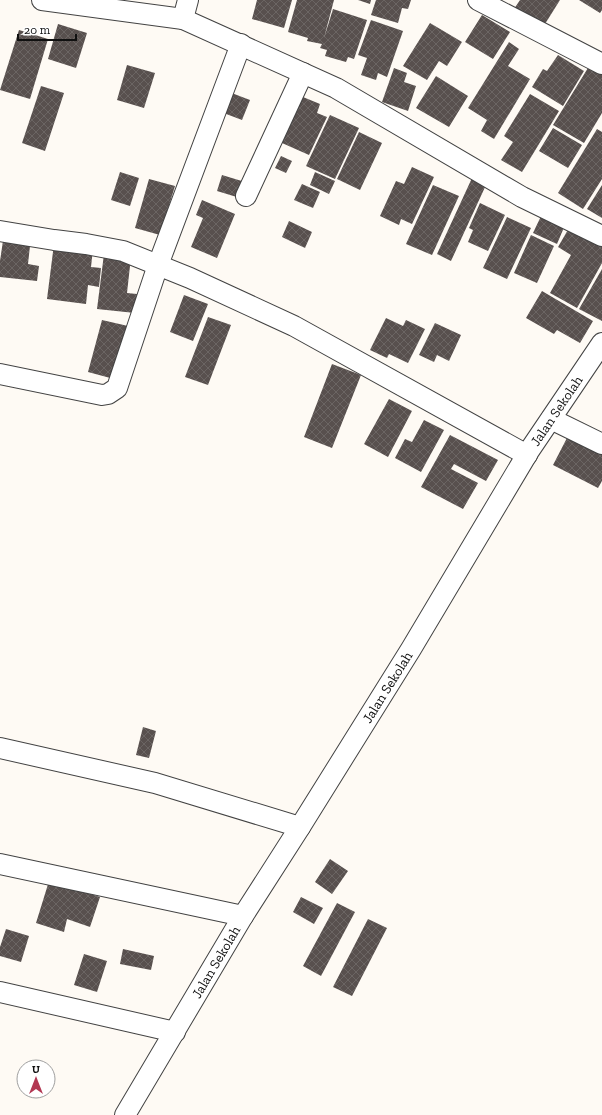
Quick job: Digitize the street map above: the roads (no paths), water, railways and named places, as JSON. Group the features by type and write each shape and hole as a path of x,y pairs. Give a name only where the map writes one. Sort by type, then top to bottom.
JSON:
{"street":[{"path":"42,0 183,19 336,88 522,197 602,236"},
{"path":"183,19 188,0"},
{"path":"478,0 602,64"},
{"path":"0,374 102,395 108,394 117,388 158,265 241,44"},
{"path":"246,196 303,73"},
{"path":"0,231 123,251 190,278 294,326 527,455"},
{"name":"Jalan Sekolah","path":"125,1115 243,916 411,649 527,455 602,343"},
{"path":"551,418 602,444"},
{"path":"0,748 155,783 300,827"},
{"path":"0,864 243,916"},
{"path":"0,992 175,1032"}]}
